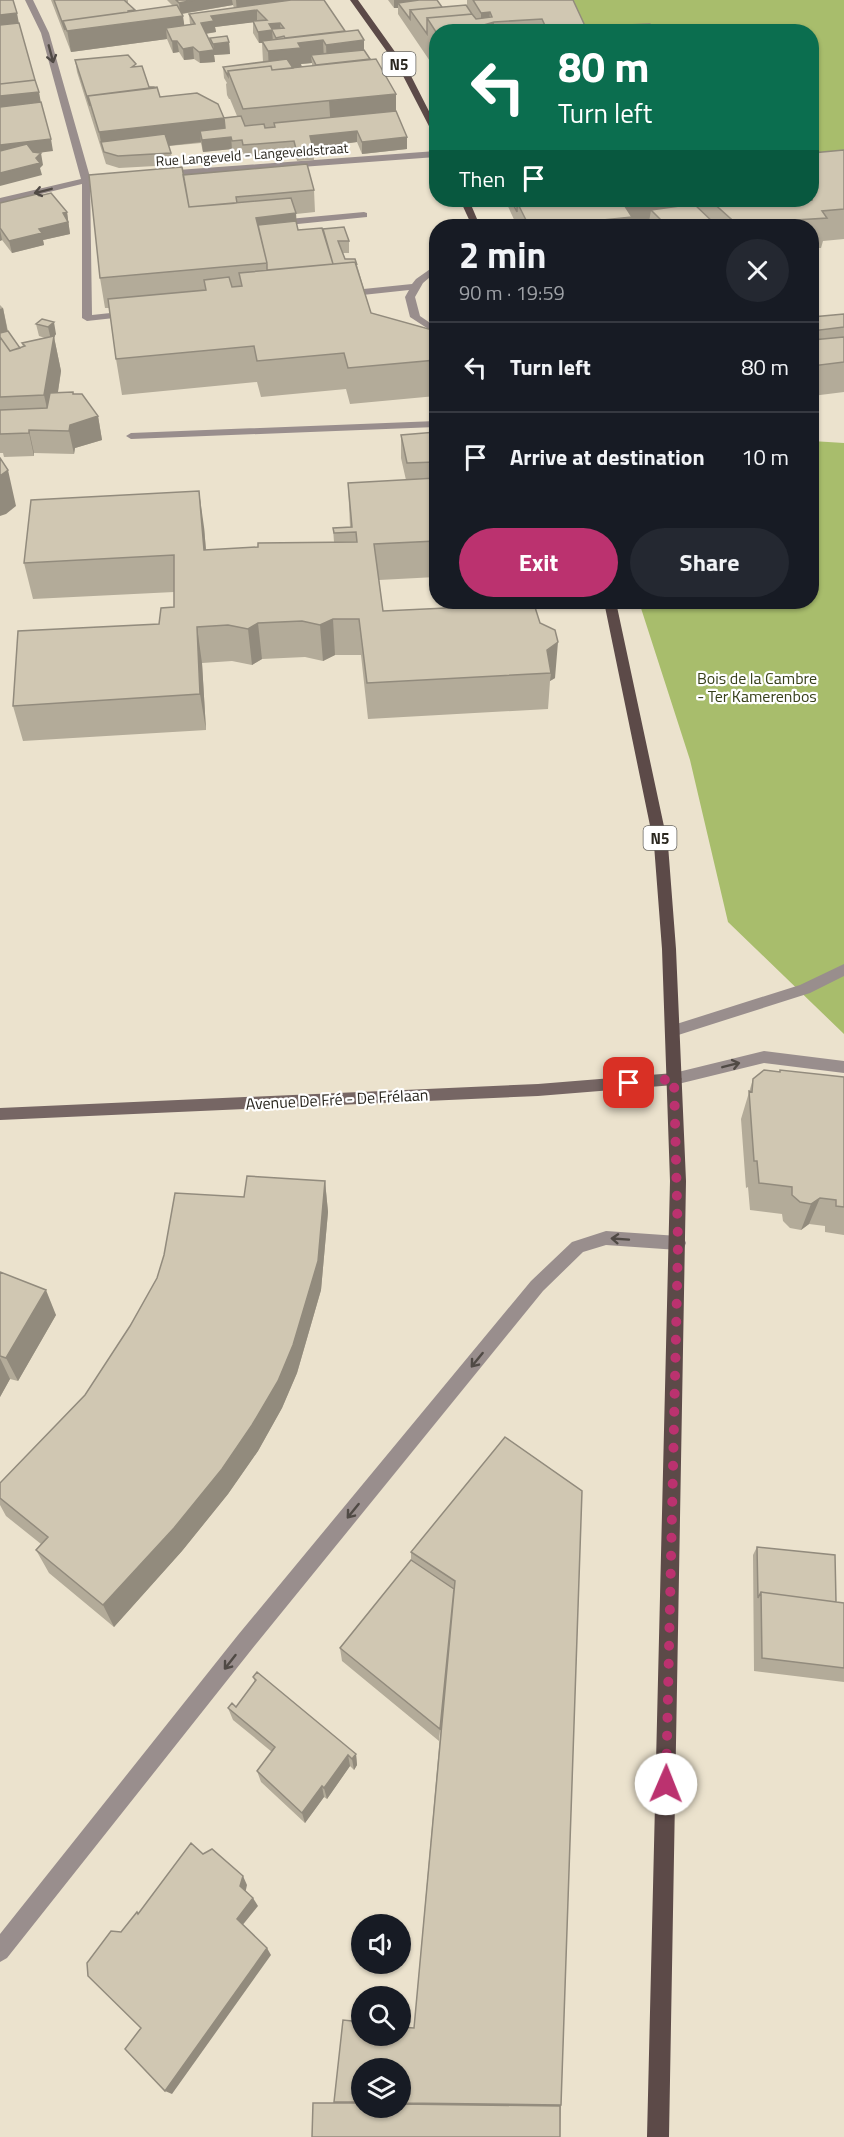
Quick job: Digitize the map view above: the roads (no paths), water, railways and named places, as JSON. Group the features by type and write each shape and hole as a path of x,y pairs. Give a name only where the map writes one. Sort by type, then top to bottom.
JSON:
{"main road":[{"name":"N5","path":"354,0 404,70 429,118"},
{"name":"N5","path":"611,609 661,845 669,949 674,1079 678,1243 658,2137"},
{"name":"Avenue De Fré - De Frélaan","path":"0,1114 537,1090 674,1079"}],"street":[{"path":"29,0 45,33 86,180 87,318 145,313"},
{"name":"Rue Langeveld - Langeveldstraat","path":"152,175 429,155"},
{"path":"0,201 86,180 119,178"},
{"path":"263,224 364,215"},
{"path":"429,273 418,280 410,297 415,317 429,327"},
{"path":"336,295 415,287"},
{"path":"131,436 429,424"},
{"path":"672,1031 806,989 844,970"},
{"path":"674,1079 764,1057 844,1067"},
{"path":"0,1951 245,1642 537,1286 578,1247 606,1238 678,1243"}],"park label":[{"name":"Bois de la Cambre - Ter Kamerenbos","path":"757,687"}]}
